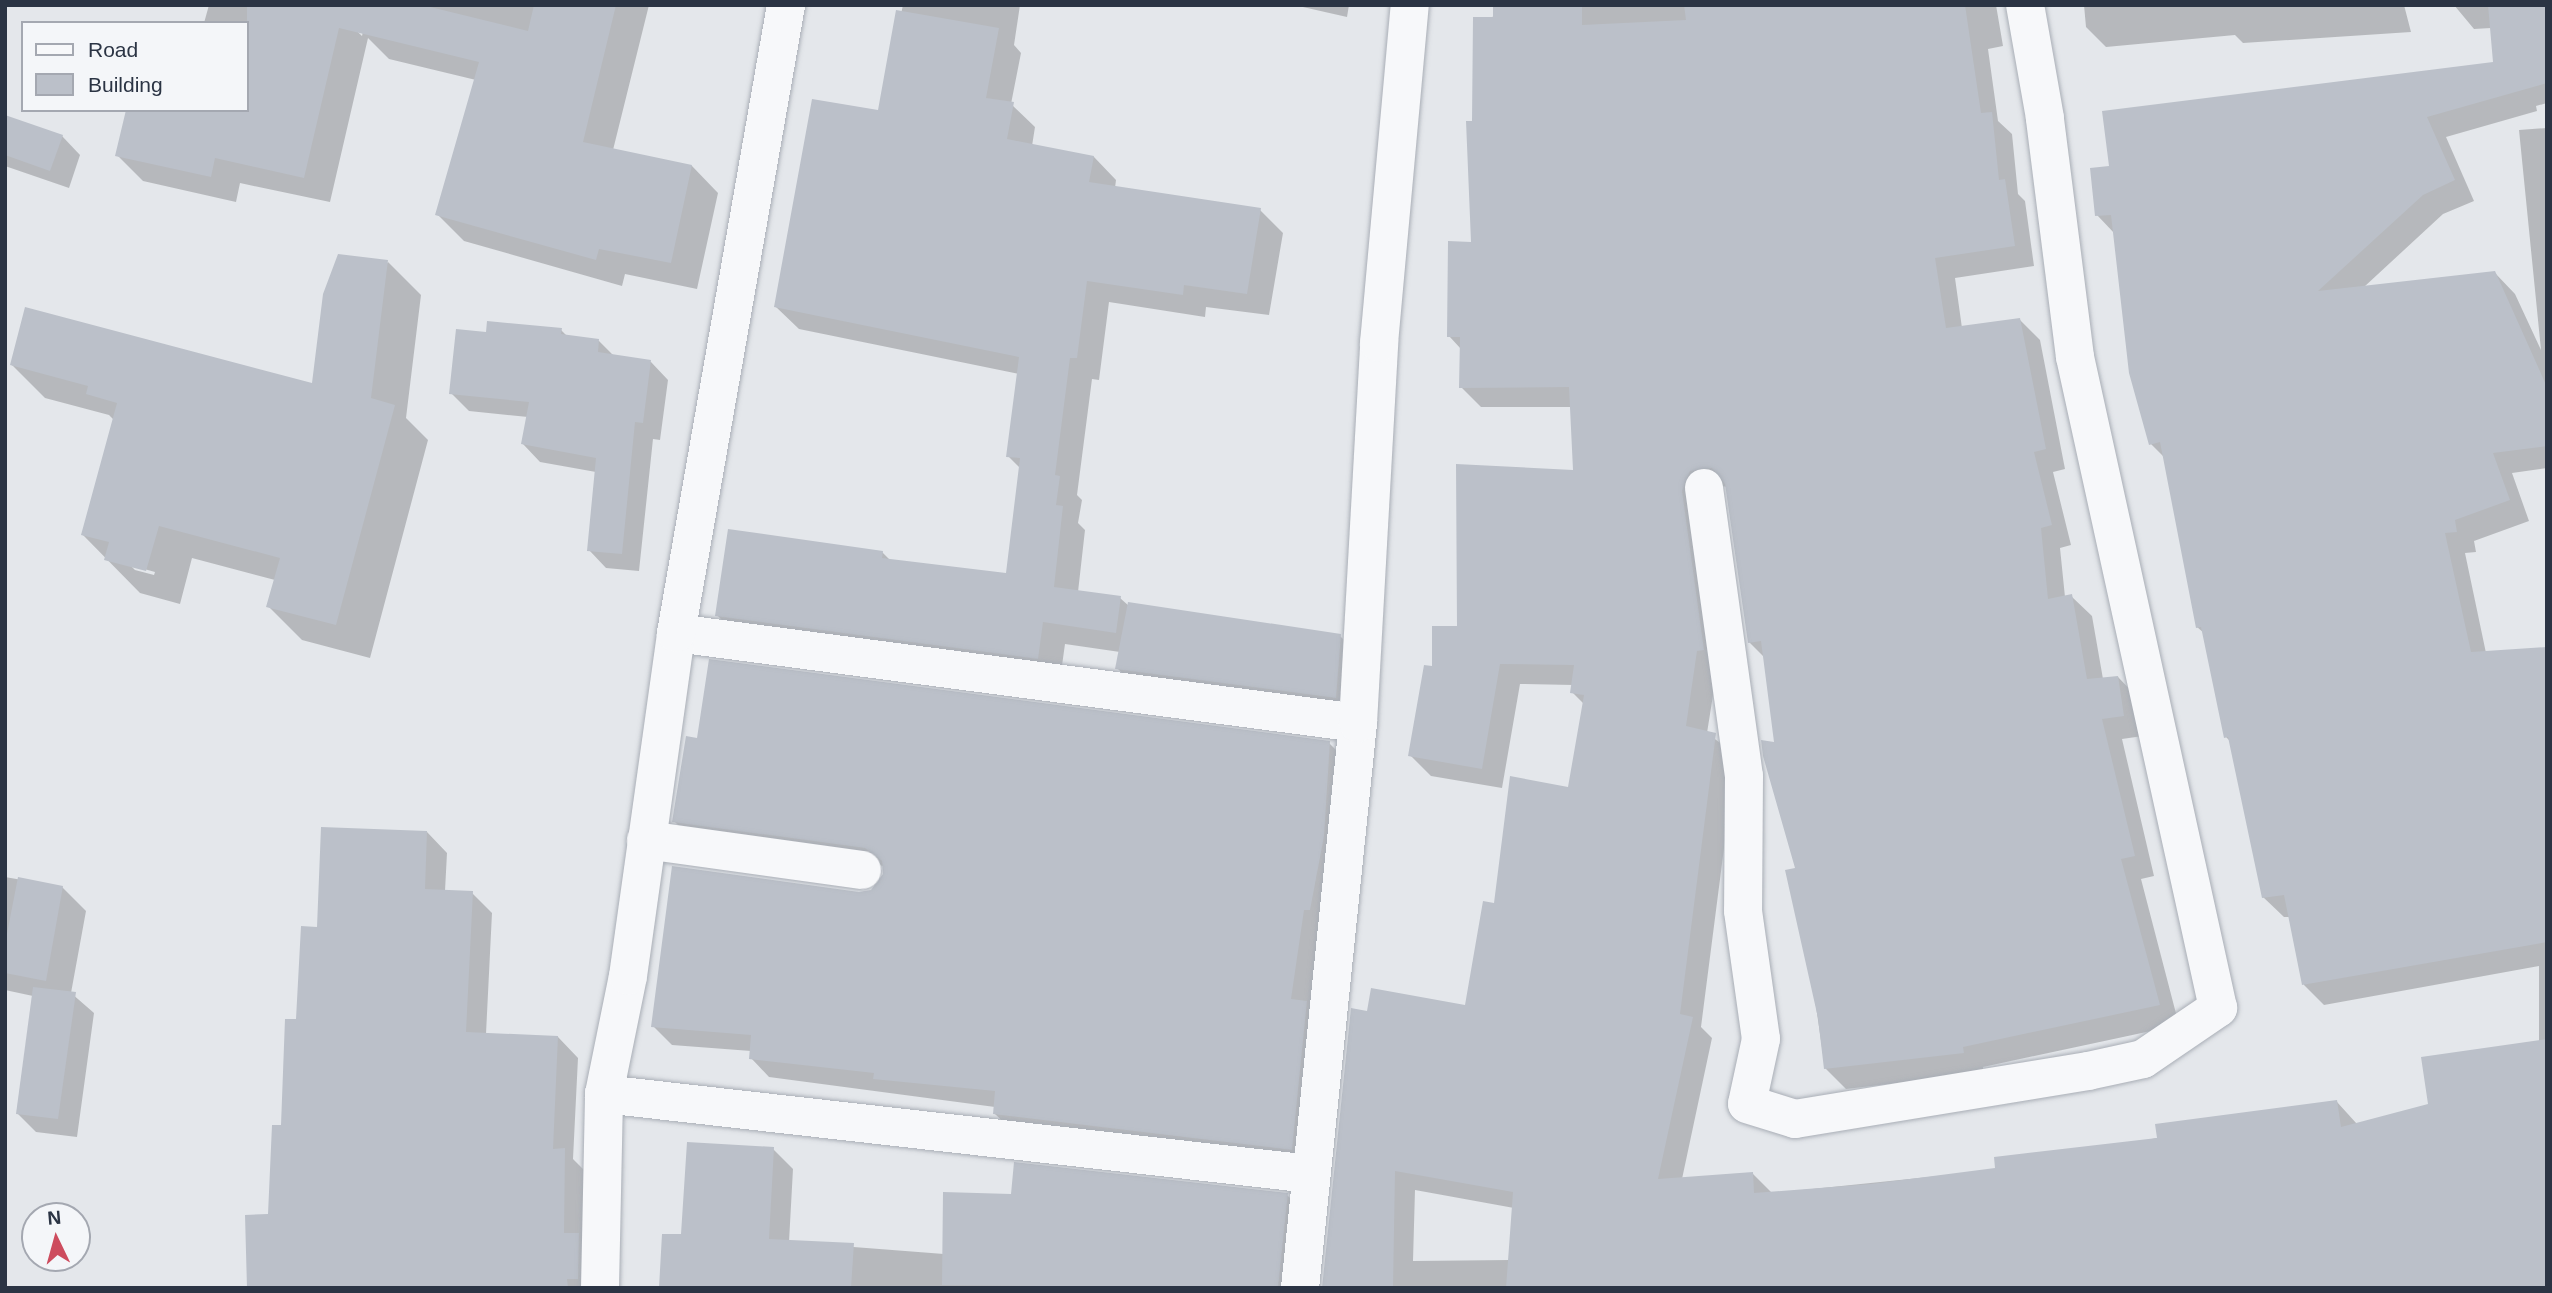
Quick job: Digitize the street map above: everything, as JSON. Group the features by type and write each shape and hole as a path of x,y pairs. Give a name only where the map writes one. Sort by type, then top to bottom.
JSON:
{"street":[{"path":"600,1288 604,1094 628,976 676,633 786,5"},
{"path":"1300,1288 1358,723 1379,343 1410,5"},
{"path":"1704,488 1744,776 1743,911 1761,1039 1747,1104 1795,1119 2088,1071 2143,1059 2218,1008 2075,357 2045,118 2025,5"},
{"path":"676,633 1358,723"},
{"path":"646,840 862,870"},
{"path":"604,1094 1311,1174"}],"building":[{"path":"247,5 422,5 528,31 534,5 616,5 583,142 692,165 671,263 599,249 596,260 435,215 479,62 339,28 304,178 215,158 211,177 115,156 126,112 248,112"},
{"path":"1493,5 1582,5 1582,25 1686,20 1684,5 1965,5 1981,113 1992,112 1999,180 2005,179 2015,246 1935,258 1946,328 2020,318 2046,449 2034,452 2052,525 2041,528 2048,599 2072,594 2087,679 2118,676 2124,716 2102,719 2135,856 2121,859 2160,1005 1963,1047 1964,1053 1824,1069 1818,1018 1785,870 1795,868 1763,756 1761,740 1774,742 1761,641 1748,643 1725,484 1712,468 1690,471 1682,491 1704,650 1697,651 1686,726 1716,733 1680,1014 1693,1017 1658,1179 1753,1172 1754,1193 1871,1184 1995,1168 1994,1157 2157,1138 2155,1124 2337,1100 2341,1127 2428,1104 2421,1057 2547,1039 2547,1288 1506,1288 1513,1192 1395,1171 1393,1288 1322,1288 1351,1008 1367,1011 1371,988 1465,1005 1483,901 1494,903 1510,776 1568,787 1584,695 1570,693 1574,665 1500,664 1482,769 1408,756 1424,665 1432,666 1432,626 1457,626 1456,464 1573,470 1569,387 1459,388 1460,337 1447,337 1448,241 1471,242 1466,121 1472,121 1473,17 1493,17"},
{"path":"2488,5 2547,5 2547,83 2427,117 2455,180 2423,195 2318,291 2495,271 2547,387 2547,446 2493,453 2510,500 2455,520 2457,532 2445,533 2471,652 2547,647 2547,942 2302,985 2284,895 2262,898 2228,737 2224,738 2201,627 2196,628 2160,442 2149,445 2129,373 2111,215 2095,216 2090,168 2109,166 2102,111 2493,62"},
{"path":"896,10 999,28 986,98 1014,102 1007,139 1094,156 1089,182 1261,208 1247,294 1184,285 1183,295 1087,281 1077,358 1070,358 1055,475 1060,476 1056,505 1063,506 1054,587 1121,596 1116,633 1043,622 1038,659 715,616 728,529 883,551 882,558 1006,573 1020,458 1006,457 1019,357 774,307 812,99 878,110"},
{"path":"5,115 63,135 50,171 5,155"},
{"path":"338,254 388,260 371,398 395,405 336,625 266,607 280,558 159,526 146,571 104,560 109,542 81,535 117,403 86,394 88,386 10,365 25,307 312,383 323,294"},
{"path":"487,321 562,328 561,334 599,339 598,352 651,360 643,423 635,422 622,554 587,551 596,458 521,444 529,402 449,394 456,329 486,332"},
{"path":"1128,602 1341,634 1336,698 1115,669"},
{"path":"709,659 1330,741 1324,836 1310,910 1304,910 1291,999 1307,1001 1292,1150 993,1114 995,1091 873,1079 874,1073 749,1059 751,1035 651,1027 672,866 859,892 871,890 883,874 882,861 865,848 672,822 686,736 697,738"},
{"path":"321,827 427,831 425,889 473,891 466,1032 558,1036 553,1149 565,1148 564,1233 579,1233 578,1279 567,1279 568,1288 247,1288 245,1215 268,1214 272,1125 281,1125 285,1019 296,1019 301,926 317,927"},
{"path":"18,877 63,886 46,981 5,973 5,944"},
{"path":"33,987 76,992 58,1119 16,1114"},
{"path":"687,1142 774,1147 769,1239 854,1243 851,1288 659,1288 662,1234 681,1234"},
{"path":"1014,1162 1288,1193 1278,1288 942,1285 943,1192 1011,1194"}]}
